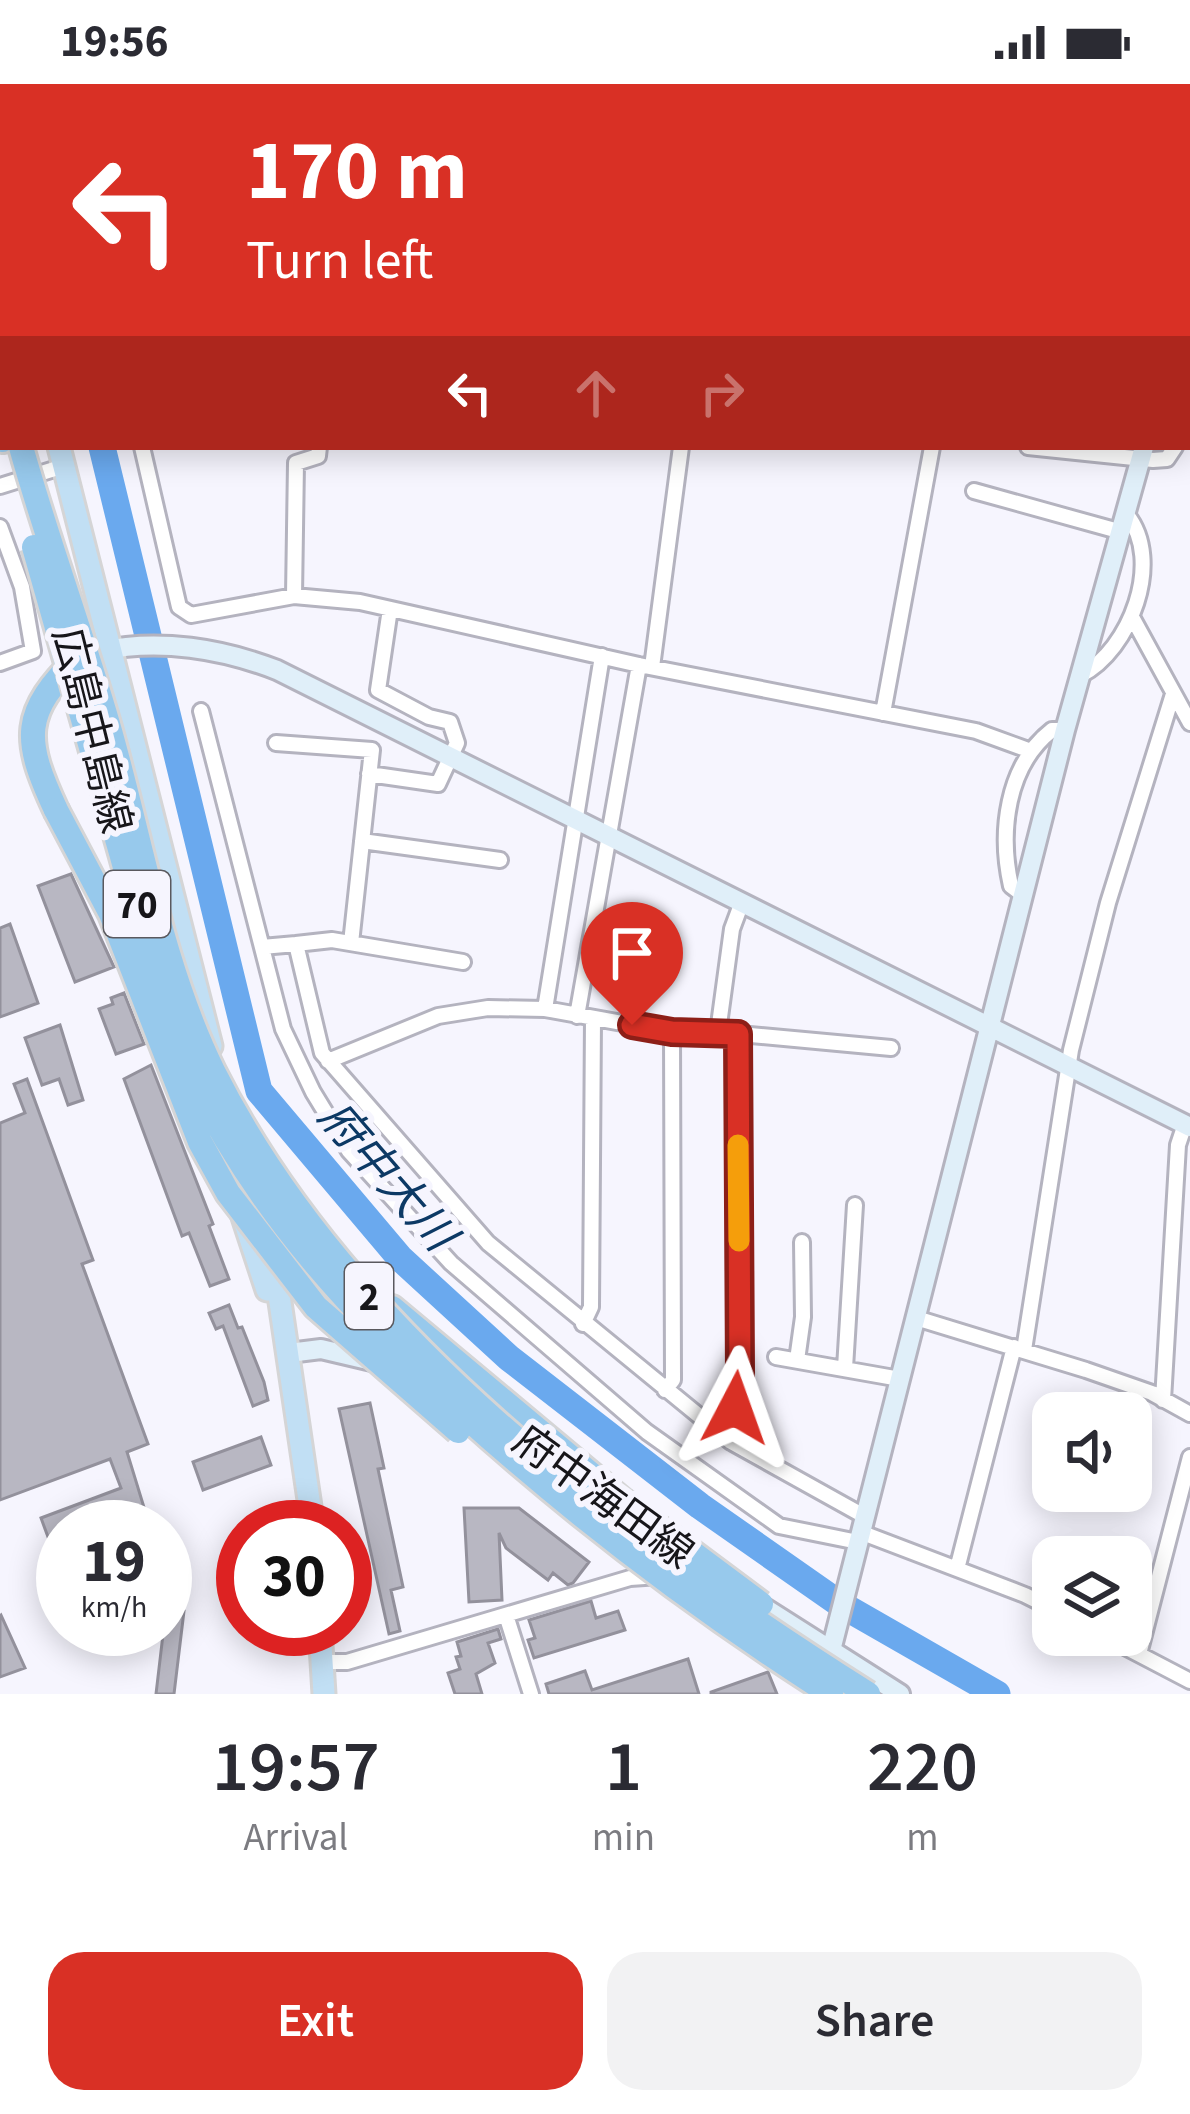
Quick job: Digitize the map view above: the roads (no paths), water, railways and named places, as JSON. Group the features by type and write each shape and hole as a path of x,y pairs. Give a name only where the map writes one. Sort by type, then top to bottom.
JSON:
{"highway":[{"name":"2","path":"6,450 176,971 210,1065 255,1150 325,1248 448,1374 661,1553 868,1694"},
{"name":"2","path":"19,450 97,725 173,1029 218,1125 253,1182 308,1257 387,1343 547,1488 648,1569 831,1694"},
{"path":"79,657 46,692 34,723 35,762 111,914 214,1169 301,1291 334,1324 492,1459 572,1520 648,1569"},
{"path":"240,1144 280,1196 372,1290 577,1465 884,1694"}],"main road":[{"name":"広島中島線","path":"17,450 11,482 79,657 130,883 289,1353"},
{"name":"広島中島線","path":"62,457 118,648 207,1032 266,1226 310,1500"},
{"path":"322,1656 324,1694"}],"street":[{"path":"143,450 179,607 191,615 294,596 360,602 645,666 976,731 1031,751"},
{"path":"294,596 296,463 318,456 319,450"},
{"path":"583,1324 592,1307 585,1017 608,836 645,666 681,450"},
{"path":"883,713 931,450"},
{"path":"1085,450 1167,459 1173,450"},
{"path":"820,1694 1065,730 1142,453"},
{"path":"11,482 62,457"},
{"path":"974,490 1125,524 1142,543 1132,617 1096,667 1081,675"},
{"path":"0,526 22,587 33,651 0,663"},
{"path":"369,774 438,784 457,743 450,722 429,717 378,690 390,609"},
{"path":"1132,617 1190,723"},
{"path":"79,657 118,648 189,648 277,670 1188,1126 1178,1144 1163,1400"},
{"path":"544,1009 602,656"},
{"path":"957,1569 1019,1349 1069,1066 1108,903 1174,694"},
{"path":"201,711 283,1029 313,1092 350,1150 451,1263 647,1432 779,1526 859,1538 957,1569 1032,1601"},
{"path":"1023,895 1011,886 1004,857 1005,820 1031,751 1052,730 1065,730"},
{"path":"276,743 372,750 351,944"},
{"path":"362,841 500,860"},
{"path":"718,1032 732,928 742,902"},
{"path":"262,947 332,940 463,962"},
{"path":"296,944 322,1053 488,1244 730,1442 859,1538"},
{"path":"328,1061 437,1016 488,1009 544,1009 672,1032 891,1048"},
{"path":"665,1390 673,1380 672,1032"},
{"path":"730,1442 740,1374 738,1034"},
{"path":"845,1368 855,1204"},
{"path":"797,1360 803,1317 802,1242"},
{"path":"916,1318 1019,1349 1190,1414"},
{"name":"府中海田線","path":"289,1353 321,1348 351,1353 506,1424 699,1565 899,1694"},
{"path":"776,1357 900,1378"},
{"path":"1152,1604 1190,1457"},
{"path":"322,1662 347,1662 630,1578 686,1575 699,1565"},
{"path":"506,1615 531,1694"},
{"path":"1143,1656 1190,1681"}],"waterway":[{"name":"府中大川","path":"103,450 259,1091 400,1258 509,1358 700,1506 840,1604 997,1694"}]}
